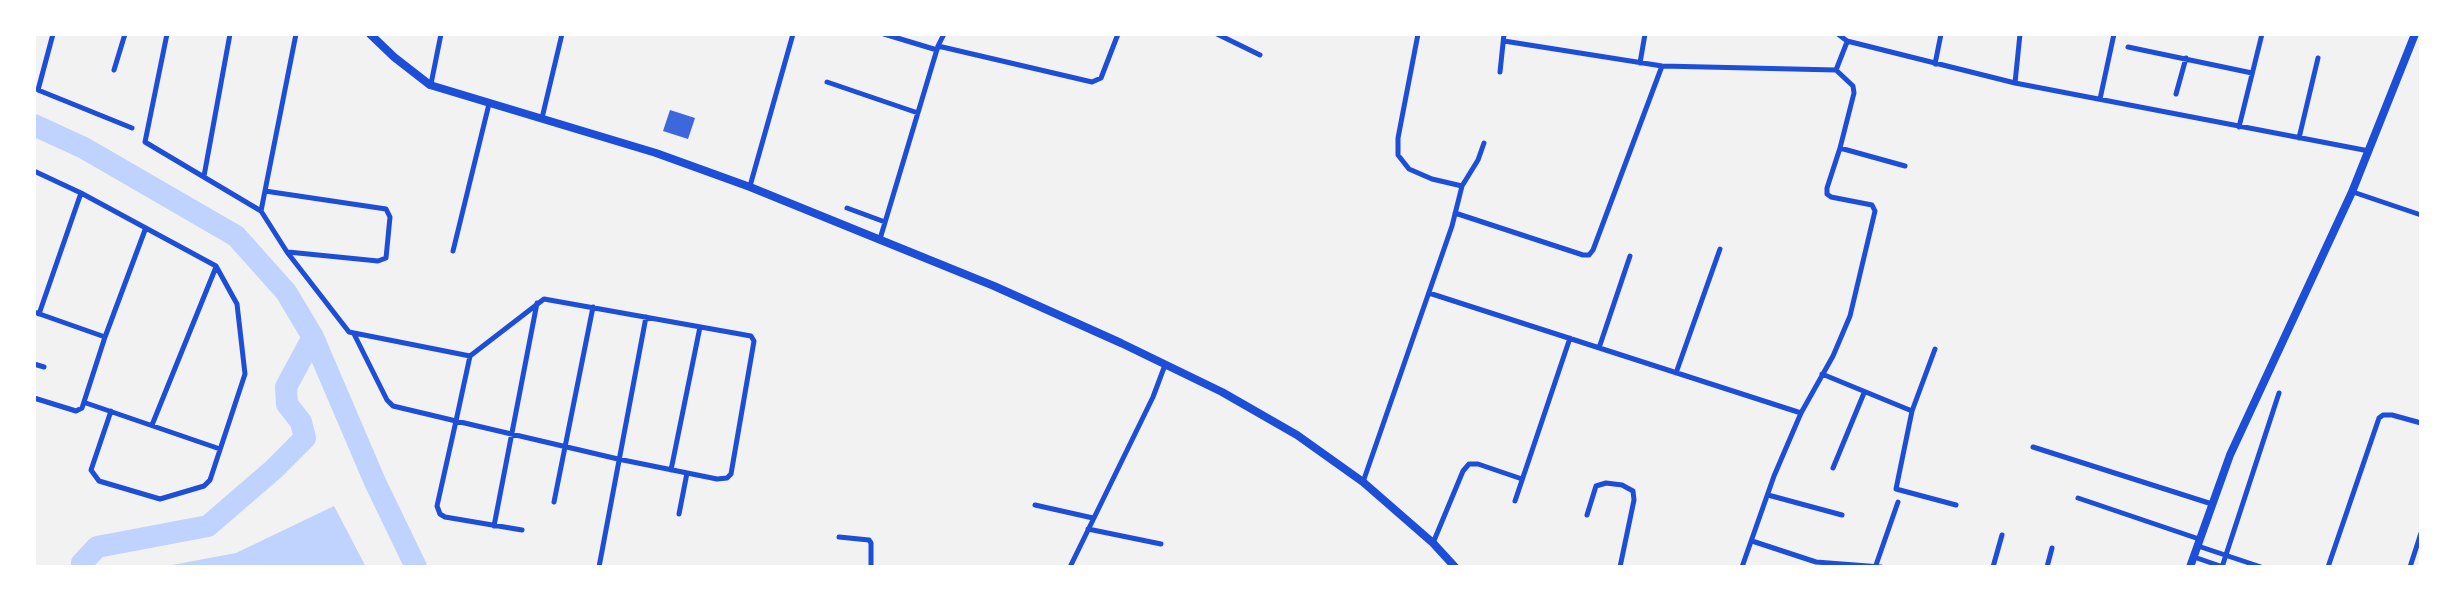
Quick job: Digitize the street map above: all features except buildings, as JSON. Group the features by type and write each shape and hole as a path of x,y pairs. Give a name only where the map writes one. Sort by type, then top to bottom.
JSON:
{"main road":[{"path":"370,34 430,85 656,153 750,187 1052,311 1222,392 1297,435 1363,482 1433,543 1455,567"},
{"path":"2190,567 2230,455 2352,192 2416,41"}],"street":[{"path":"53,34 36,89 132,128"},
{"path":"114,70 125,34"},
{"path":"167,34 145,142 261,211 287,252 345,328 354,334 470,356"},
{"path":"204,176 230,34"},
{"path":"261,211 296,34"},
{"path":"430,85 441,34"},
{"path":"542,118 562,34"},
{"path":"750,187 793,34"},
{"path":"884,34 1092,82 1101,78 1118,34"},
{"path":"880,239 937,48 944,34"},
{"path":"1217,34 1260,55"},
{"path":"1418,34 1398,138 1398,155 1409,169 1432,179 1462,186"},
{"path":"1640,63 1645,34"},
{"path":"1838,34 1847,41 2015,83 2369,151"},
{"path":"1935,64 1941,34"},
{"path":"2015,83 2020,34"},
{"path":"2100,99 2114,34"},
{"path":"2239,127 2262,34"},
{"path":"1500,72 1504,37 1662,66 1836,70 1853,86 1854,93 1827,194 1872,205 1875,211 1850,316 1833,356 1801,413 1742,567"},
{"path":"1836,70 1847,41"},
{"path":"2128,47 2252,73"},
{"path":"2176,94 2186,58"},
{"path":"2299,138 2318,58"},
{"path":"1455,213 1589,255 1662,66"},
{"path":"827,82 918,113"},
{"path":"453,251 490,103"},
{"path":"1363,482 1429,293 1462,186 1478,160 1484,143"},
{"path":"1840,148 1905,166"},
{"path":"34,171 216,266 237,304 245,374 210,480 204,486 153,499 99,481 91,470 111,411"},
{"path":"265,191 386,209 390,217 386,258 378,261 287,252"},
{"path":"2352,192 2421,215"},
{"path":"81,193 37,313 105,337"},
{"path":"847,208 885,222"},
{"path":"34,398 76,411 86,403 105,337 145,230"},
{"path":"1676,373 1720,249"},
{"path":"1599,348 1630,256"},
{"path":"152,425 216,266"},
{"path":"1429,293 1801,413"},
{"path":"354,334 387,400 393,406 456,421 511,435 717,479 727,478 731,474 754,347 751,336 544,299 470,356 456,421 437,506 445,517 522,530"},
{"path":"494,526 538,302"},
{"path":"554,502 593,307"},
{"path":"599,567 646,317"},
{"path":"671,470 700,327"},
{"path":"1515,501 1570,338"},
{"path":"1935,349 1912,411 1896,489 1956,505"},
{"path":"34,364 44,367"},
{"path":"1070,567 1153,397 1165,365"},
{"path":"1822,374 1912,411"},
{"path":"1833,468 1864,393"},
{"path":"2194,557 2223,567 2279,393"},
{"path":"86,403 220,449"},
{"path":"2328,567 2379,418 2392,415 2421,423"},
{"path":"2033,447 2212,504"},
{"path":"1433,543 1463,471 1469,464 1478,464 1522,479"},
{"path":"679,514 687,473"},
{"path":"1587,515 1596,486 1606,483 1622,485 1633,491 1622,566"},
{"path":"1768,495 1842,515"},
{"path":"2078,498 2261,567"},
{"path":"1752,541 1816,562 1878,566 1898,502"},
{"path":"1035,505 1093,518"},
{"path":"1088,529 1161,544"},
{"path":"1993,567 2002,535"},
{"path":"2410,567 2420,536"},
{"path":"839,537 869,540 871,567"},
{"path":"2047,567 2052,548"}],"water":[{"path":"334,506 366,567 161,567 236,553"}],"waterway":[{"path":"34,125 84,148 236,236 286,292 313,337 375,482 416,567"},
{"path":"83,567 82,563 97,547 208,526 274,469 305,438 301,422 287,404 286,387 313,337"}]}
